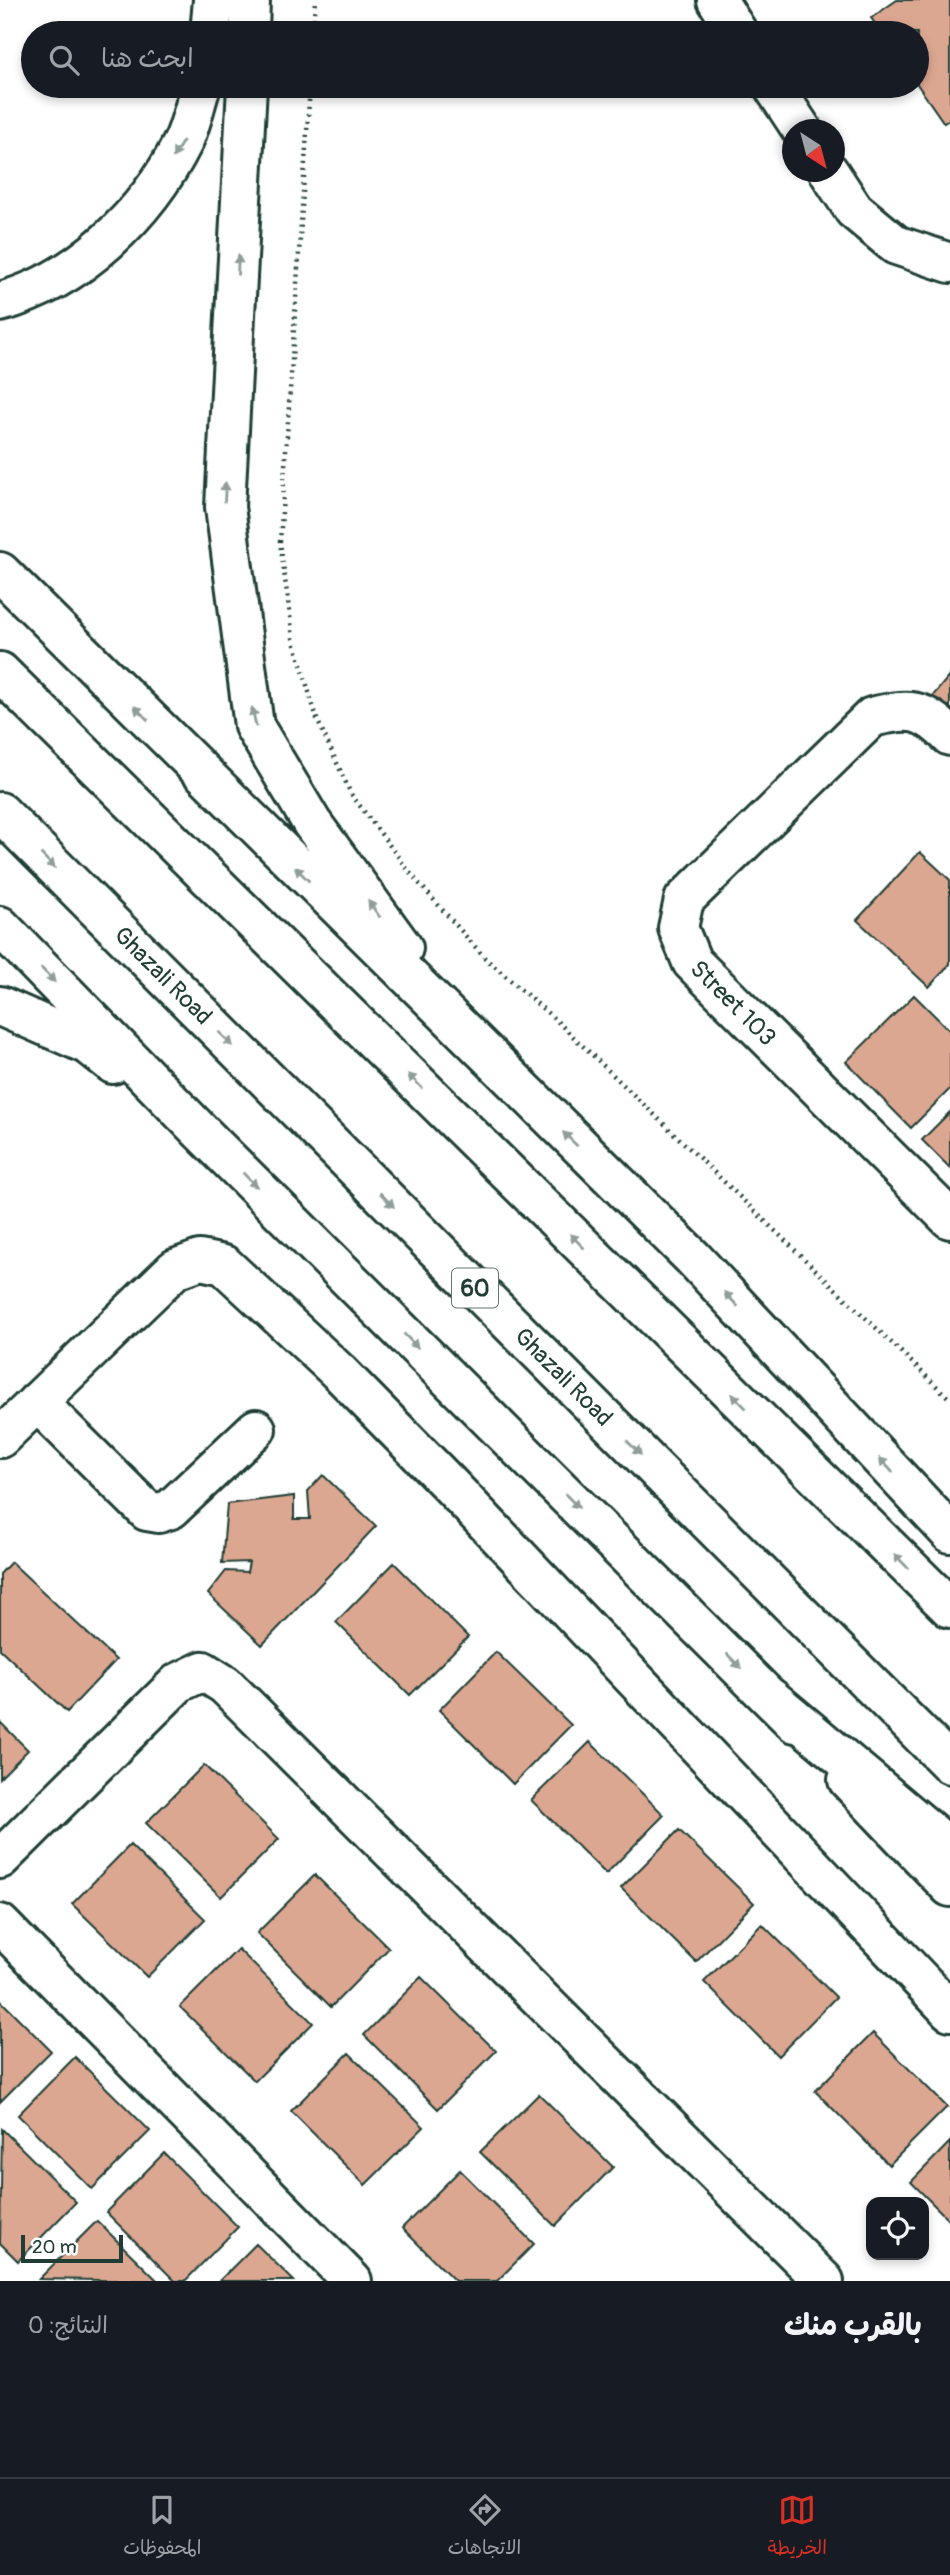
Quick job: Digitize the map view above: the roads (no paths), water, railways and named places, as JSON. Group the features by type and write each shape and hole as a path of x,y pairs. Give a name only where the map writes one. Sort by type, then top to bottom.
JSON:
{"main road":[{"path":"211,21 213,0"},
{"path":"249,21 250,0"},
{"path":"0,302 24,295 85,260 138,211 183,142 197,98"},
{"path":"246,98 225,507 254,726 312,822 472,1043"},
{"path":"781,98 795,119"},
{"path":"836,182 854,210 896,245 950,263"},
{"path":"0,572 472,1043 693,1258 950,1533"},
{"path":"0,672 950,1608"},
{"name":"Street 103","path":"950,736 930,716 900,710 872,717 684,900 678,928 692,962 950,1219"},
{"name":"Ghazali Road","path":"0,812 950,1764"},
{"path":"0,926 201,1132 771,1698 950,1888"},
{"path":"0,1006 89,1045 201,1132"},
{"path":"0,1438 175,1269 200,1260 224,1265 340,1373 450,1485 950,2011"},
{"path":"37,1402 148,1511 159,1513 171,1509 256,1429"},
{"path":"0,1859 178,1683 203,1671 225,1685 824,2281"},
{"path":"771,1698 950,1848"},
{"path":"0,1924 352,2281"}]}
